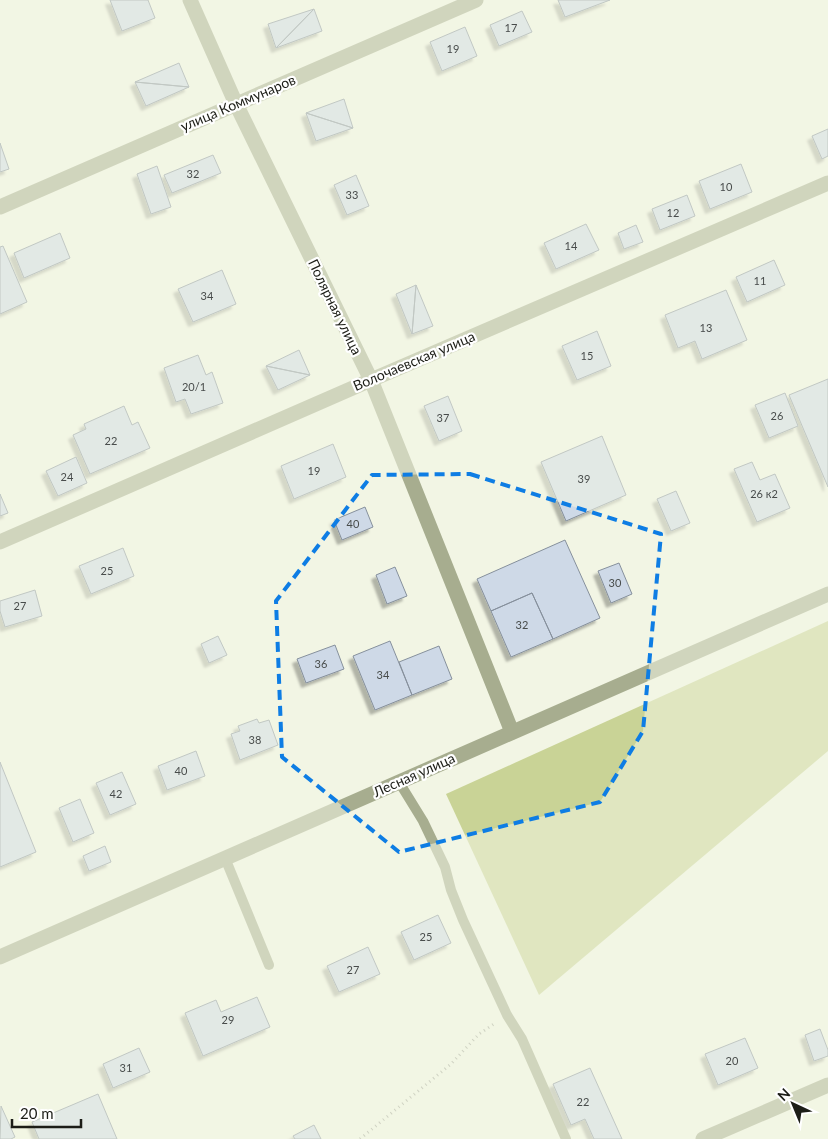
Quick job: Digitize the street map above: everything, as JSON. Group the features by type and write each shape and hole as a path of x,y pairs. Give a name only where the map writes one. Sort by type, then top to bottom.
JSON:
{"street":[{"name":"Полярная улица","path":"190,0 236,104 371,380 512,732"},
{"name":"улица Коммунаров","path":"0,207 476,0"},
{"name":"Волочаевская улица","path":"0,542 828,183"},
{"name":"Лесная улица","path":"0,957 828,594"},
{"path":"703,1139 828,1085"}],"lane":[{"path":"399,782 423,821 445,868 457,905 507,1015 522,1039 566,1139"},
{"path":"225,858 269,965"}],"path":[{"path":"360,1139 451,1064 479,1034 507,1015"}],"highlighted area":[{"path":"470,474 661,534 643,731 600,802 399,852 282,757 276,601 372,475"}],"green space":[{"path":"828,621 828,751 539,995 446,794"}],"building":[{"path":"110,0 148,0 155,18 122,31"},
{"path":"558,0 610,0 565,17"},
{"path":"314,9 276,48 268,24"},
{"path":"314,9 322,31 276,48"},
{"path":"522,11 532,32 499,46 490,25"},
{"path":"465,27 477,56 442,71 430,42"},
{"path":"179,63 189,87 135,82"},
{"path":"135,82 189,87 146,106"},
{"path":"344,99 353,128 306,113"},
{"path":"306,113 353,128 316,141"},
{"path":"828,129 828,156 822,159 812,136"},
{"path":"0,143 9,169 0,172"},
{"path":"213,155 221,173 172,193 164,175"},
{"path":"741,164 752,192 710,209 699,181"},
{"path":"157,166 171,207 151,214 137,174"},
{"path":"356,175 369,206 347,215 334,185"},
{"path":"687,195 695,216 660,230 652,209"},
{"path":"586,224 599,250 556,269 544,243"},
{"path":"636,225 643,242 624,249 618,233"},
{"path":"60,233 70,258 24,278 14,253"},
{"path":"3,246 27,302 0,314 0,247"},
{"path":"774,260 785,285 747,302 736,277"},
{"path":"222,270 236,304 193,322 178,289"},
{"path":"416,285 412,334 396,294"},
{"path":"416,285 433,326 412,334"},
{"path":"726,290 747,340 702,359 695,341 678,348 665,315"},
{"path":"597,331 611,366 577,380 562,346"},
{"path":"299,350 310,375 266,366"},
{"path":"198,355 206,375 212,372 223,403 191,414 185,399 176,402 164,368"},
{"path":"266,366 310,375 278,390"},
{"path":"828,379 828,487 789,395"},
{"path":"785,393 798,426 769,438 755,405"},
{"path":"448,396 462,431 439,441 424,406"},
{"path":"124,406 132,425 138,422 150,448 90,474 73,435 86,429 84,424"},
{"path":"602,436 626,495 566,521 541,462"},
{"path":"333,444 346,477 294,499 281,466"},
{"path":"76,457 87,483 58,496 46,471"},
{"path":"752,462 760,480 775,474 790,508 757,522 734,469"},
{"path":"676,491 690,523 671,531 657,499"},
{"path":"0,494 8,513 0,516"},
{"path":"365,507 373,527 342,540 334,520"},
{"path":"565,540 600,618 553,639 532,593 491,611 477,579"},
{"path":"123,548 134,576 91,594 79,566"},
{"path":"619,563 632,594 611,603 598,571"},
{"path":"395,567 407,596 387,604 376,575"},
{"path":"35,590 42,616 5,627 0,611 0,601"},
{"path":"532,593 553,639 511,657 491,611"},
{"path":"218,636 227,655 209,663 201,644"},
{"path":"390,641 412,695 375,710 353,656"},
{"path":"335,645 344,669 306,683 297,659"},
{"path":"439,646 452,679 412,695 399,662"},
{"path":"257,719 259,723 269,720 278,745 240,760 231,734 240,731 238,726"},
{"path":"196,751 205,776 167,790 158,766"},
{"path":"0,762 36,852 0,867"},
{"path":"122,772 136,804 110,815 96,783"},
{"path":"80,799 94,833 73,842 59,808"},
{"path":"105,846 111,862 89,871 83,856"},
{"path":"438,915 451,943 414,960 401,932"},
{"path":"368,947 380,974 339,992 327,966"},
{"path":"257,997 270,1027 203,1056 185,1013 216,1000 221,1012"},
{"path":"820,1029 828,1050 828,1056 814,1061 805,1035"},
{"path":"745,1038 758,1068 718,1085 705,1054"},
{"path":"139,1048 150,1072 113,1088 103,1064"},
{"path":"590,1068 622,1139 594,1139 585,1119 571,1125 553,1084"},
{"path":"98,1094 117,1139 39,1139 32,1122"},
{"path":"1,1106 15,1137 11,1139 0,1139"},
{"path":"314,1125 321,1139 295,1139 293,1136"}]}
